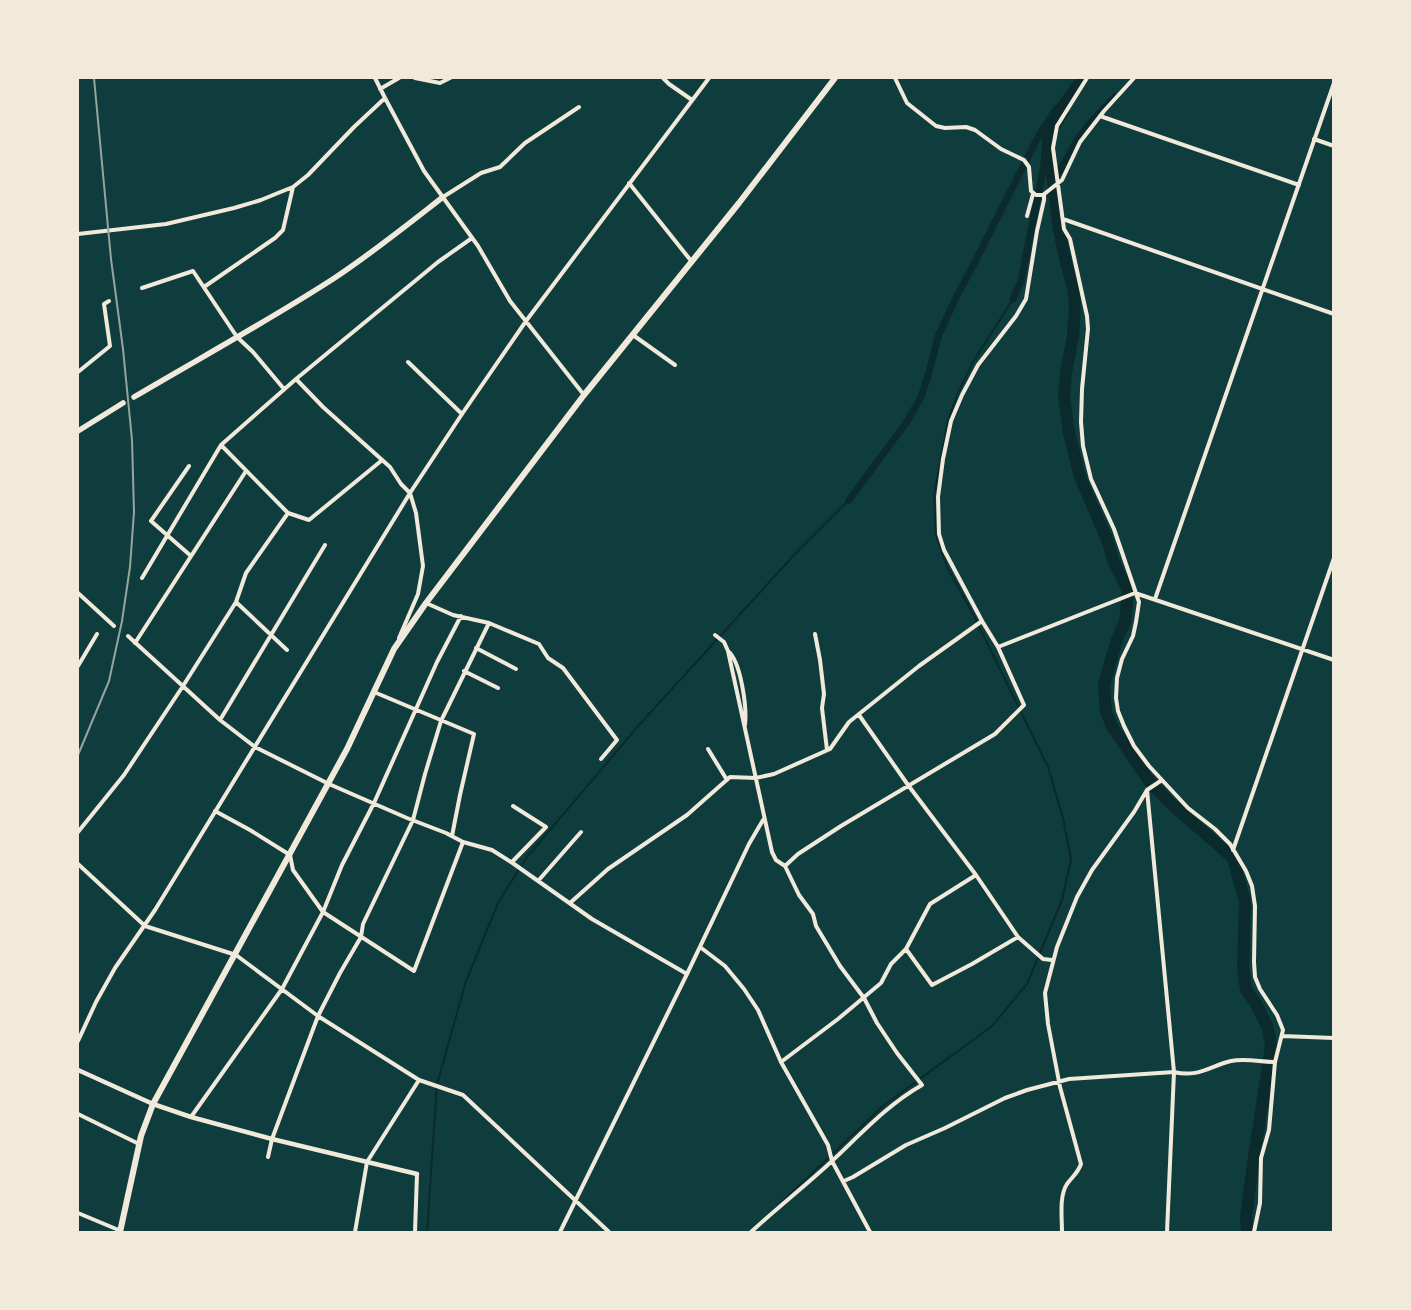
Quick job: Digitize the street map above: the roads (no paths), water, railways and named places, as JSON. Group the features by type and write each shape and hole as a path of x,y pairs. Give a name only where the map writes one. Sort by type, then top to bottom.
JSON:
{"highway":[{"path":"121,1232 139,1144 153,1104 348,750 394,649 426,603 584,395 692,262 835,78"}],"main road":[{"path":"134,397 237,337 348,268 377,249 443,197"},
{"path":"78,430 123,403"}],"street":[{"path":"375,78 424,171 472,238 510,301 584,395"},
{"path":"380,89 400,78"},
{"path":"415,78 440,83 450,78"},
{"path":"663,78 692,100"},
{"path":"78,1040 101,993 116,968 145,926 410,493 526,321 709,78"},
{"path":"895,78 907,103 936,126 976,130 1005,152 1024,160 1028,165 1030,187 1034,194 1027,216"},
{"path":"1087,78 1057,126 1053,148 1055,186 1087,316 1088,329 1082,389 1081,422 1083,446 1091,479 1114,529 1139,602 1132,636 1122,659 1117,678 1116,698 1124,726 1134,746 1149,766 1188,808 1215,829 1233,850 1246,871 1252,886 1255,906 1255,977 1260,989 1277,1015 1282,1030 1282,1036 1273,1062 1269,1130 1262,1158 1260,1203 1254,1232"},
{"path":"1034,194 1044,195 1062,180 1080,142 1134,78"},
{"path":"1155,599 1334,83"},
{"path":"78,234 166,224 261,200 293,186 308,175 385,98"},
{"path":"443,197 481,173 500,167 524,143 579,107"},
{"path":"1100,116 1299,186"},
{"path":"1314,139 1334,146"},
{"path":"629,182 692,262"},
{"path":"204,287 275,238 283,230 293,186"},
{"path":"785,866 798,854 994,734 1024,705 998,647 981,622 944,550 939,534 938,497 951,421 962,395 978,365 1016,316 1026,299 1036,231 1044,195"},
{"path":"1063,219 1334,314"},
{"path":"142,578 221,445 296,379 438,262 472,238"},
{"path":"142,288 192,271 237,337 253,352 284,389"},
{"path":"78,372 110,346 104,304 109,301"},
{"path":"633,335 675,365"},
{"path":"408,362 462,414"},
{"path":"296,379 323,407 381,461 390,467 401,484 410,493 416,513 424,566 418,594 394,649"},
{"path":"221,445 288,513 309,520 381,461"},
{"path":"189,466 151,521 191,556"},
{"path":"136,643 246,471"},
{"path":"78,832 124,775 183,686 236,602 246,573 288,513"},
{"path":"220,720 325,545"},
{"path":"1233,850 1334,558"},
{"path":"998,647 1123,596 1135,593 1334,660"},
{"path":"78,595 114,626"},
{"path":"236,602 288,650"},
{"path":"426,603 453,615 489,622 539,644 548,658 563,668 617,740 601,759"},
{"path":"191,1118 282,989 323,912 342,864 374,803 415,710 461,616"},
{"path":"268,1157 272,1139 318,1016 361,937 363,924 413,820 424,774 441,721 489,622"},
{"path":"570,903 608,869 687,815 730,777 756,778 774,774 830,749 849,722 919,666 981,622"},
{"path":"78,666 97,634"},
{"path":"815,634 824,694 822,708 827,750"},
{"path":"715,635 724,642 728,651 772,852 776,860 785,866 799,895 813,914 820,934 840,966 864,998 882,1031 922,1085 904,1095 882,1112 832,1161 751,1232"},
{"path":"128,636 220,720 255,747 329,784 463,842 492,850 592,919 687,974"},
{"path":"476,648 516,669"},
{"path":"464,672 498,688"},
{"path":"374,692 474,734 452,836"},
{"path":"859,715 908,785 976,875 1018,937 1042,959 1052,960"},
{"path":"708,750 727,780"},
{"path":"1062,1232 1062,1200 1066,1185 1078,1172 1082,1164 1059,1082 1048,1024 1045,993 1052,960 1077,897 1092,870 1134,812 1147,790 1162,780"},
{"path":"1147,790 1174,1072 1167,1232"},
{"path":"513,806 546,827 513,863"},
{"path":"215,811 290,855 293,870 323,912 414,971 463,842"},
{"path":"560,1232 749,844 764,819"},
{"path":"538,881 581,832"},
{"path":"78,864 145,926 236,955 318,1016 420,1080 463,1095 609,1232"},
{"path":"781,1062 881,983 891,964 906,949 930,904 976,875"},
{"path":"906,949 932,985 1018,937"},
{"path":"700,947 725,966 758,1010 781,1062 822,1134 832,1161 870,1232"},
{"path":"1282,1036 1334,1038"},
{"path":"844,1181 906,1145 1026,1090 1069,1079 1174,1072 1183,1074 1203,1072 1231,1061 1241,1060 1273,1062"},
{"path":"78,1070 153,1104 191,1118 417,1174 416,1232"},
{"path":"355,1232 367,1162 420,1080"},
{"path":"78,1114 139,1144"},
{"path":"78,1213 121,1232"}],"waterway":[{"path":"1083,78 1063,106 1063,112 1053,128 1048,142 1059,230 1073,287 1075,306 1073,336 1064,396 1069,433 1080,477 1108,542 1113,560 1128,591 1125,622 1117,639 1104,685 1106,712 1113,728 1149,781 1170,803 1233,858 1245,902 1243,967 1246,990 1255,1002 1268,1028 1271,1046 1246,1217 1247,1232"},
{"path":"1053,183 1077,140 1115,97"},
{"path":"849,500 906,423 921,397 939,334 956,298 1039,135 1057,108 1063,106"},
{"path":"1013,299 1021,281 1044,165 1046,135 1058,114"},
{"path":"767,1216 883,1106 992,1026 1027,984 1062,900 1071,859 1063,818 1048,767 973,614 947,567 936,535 934,496 948,420 958,393 973,362 1013,299"},
{"path":"427,1232 437,1084 466,981 499,901 527,857 639,725 794,555 849,500"}],"railway":[{"path":"78,755 109,681 122,621 130,567 134,512 132,440 123,349 111,259 94,78"}]}
